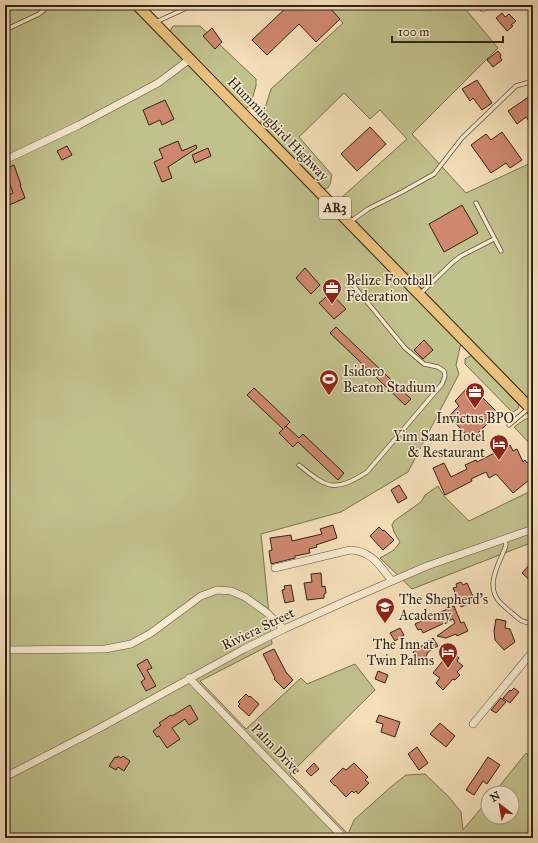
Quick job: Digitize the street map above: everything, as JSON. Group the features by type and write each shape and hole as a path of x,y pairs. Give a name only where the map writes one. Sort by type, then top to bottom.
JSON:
{"main road":[{"name":"Hummingbird Highway","path":"137,5 531,409"}],"street":[{"path":"5,160 79,125 158,83 190,59"},
{"name":"Riviera Street","path":"5,777 96,730 189,678 284,629 392,581 454,556 505,540 533,529"},
{"path":"275,568 350,550 356,550 368,555 381,567 392,581"},
{"path":"5,650 105,649 131,644 151,633 201,596 217,590 231,591 245,597 266,612 284,629"},
{"path":"473,724 533,651"},
{"name":"Palm Drive","path":"189,678 344,838"}],"lane":[{"path":"5,30 39,14 50,5"},
{"path":"155,23 193,5"},
{"path":"350,223 368,209 434,174 462,138 516,86 533,81"},
{"path":"476,203 501,251"},
{"path":"419,295 461,256 494,239"},
{"path":"299,465 319,481 334,486 352,482 367,472 442,384 445,376 444,371 438,367 424,364 404,348 349,280"},
{"path":"509,425 531,409"},
{"path":"505,540 506,545 493,582 494,592 499,601 520,620 528,623 533,622"}],"green space":[{"path":"5,5 131,5 461,343 456,365 459,374 408,472 341,512 261,534 272,644 200,681 246,729 301,678 307,684 355,664 375,690 290,774 348,834 354,820 406,775 425,774 448,796 461,812 463,830 480,810 480,825 520,825 520,785 500,785 526,753 533,759 533,838 5,838"},
{"path":"327,5 462,5 498,48 412,134 466,193 533,162 533,405 338,204 341,198 407,139 380,110 370,119 344,93 299,137 332,175 328,188 323,189 260,124 271,89 343,23"},
{"path":"173,26 200,26 256,79 256,86 250,106 245,109 170,31"},
{"path":"472,355 519,405 518,409 513,412 511,411 465,364 465,359"},
{"path":"529,418 533,420 533,447 514,427"},
{"path":"438,486 445,497 469,521 533,490 533,542 412,589 380,558 394,550 400,542 392,525 394,521 421,502 425,495"}],"building":[{"path":"289,5 327,5 340,19 316,42 299,24 267,55 252,40"},
{"path":"502,13 505,17 509,14 516,21 507,31 496,18"},
{"path":"212,28 222,42 215,49 203,36"},
{"path":"498,51 502,60 493,67 487,60"},
{"path":"477,80 492,103 482,110 473,98 470,101 462,89"},
{"path":"533,94 533,126 526,117 517,124 508,111"},
{"path":"165,100 174,119 162,125 160,120 149,125 143,110"},
{"path":"370,127 386,144 357,171 341,154"},
{"path":"502,132 522,160 510,168 506,163 491,173 471,145 486,134 491,140"},
{"path":"178,141 182,151 196,145 197,148 168,167 172,178 162,182 154,162 163,158 159,149"},
{"path":"67,146 72,155 62,160 57,151"},
{"path":"208,148 211,156 195,163 192,155"},
{"path":"14,165 25,198 7,206 5,197 13,193 8,179 5,180 5,169"},
{"path":"462,205 478,233 444,252 429,224"},
{"path":"305,268 320,285 311,294 296,278"},
{"name":"Belize Football Federation","path":"331,293 346,309 334,319 319,303"},
{"path":"336,327 411,399 405,405 330,333"},
{"path":"424,340 433,350 423,359 414,350"},
{"name":"Invictus BPO","path":"470,385 498,413 471,440 449,416 459,406 455,401"},
{"path":"254,388 290,422 286,426 299,438 303,434 344,473 338,480 298,442 293,447 279,433 283,429 247,395"},
{"path":"510,445 513,451 517,449 523,462 525,460 527,463 533,457 533,486 529,480 513,493 496,474 489,478 486,472 471,479 472,481 445,495 433,468 444,463 451,477 467,469 465,465 476,460 477,462"},
{"path":"399,485 407,498 398,503 391,490"},
{"path":"333,525 337,538 316,545 317,547 309,549 310,553 271,564 269,551 272,550 270,538 291,535 292,541 322,534 320,529"},
{"path":"379,527 394,540 383,550 370,536"},
{"path":"533,561 533,583 522,573"},
{"path":"321,573 322,587 325,586 326,593 324,594 324,598 307,600 304,583 312,582 311,574"},
{"path":"461,582 463,585 467,583 475,601 461,607 453,588 457,587 456,584"},
{"path":"291,585 294,601 285,603 282,590 285,589 284,586"},
{"path":"454,606 461,623 464,622 468,631 457,636 456,634 446,638 437,636 455,623 453,619 423,633 421,629 418,630 415,624"},
{"path":"496,619 506,621 505,628 510,629 515,642 504,650 495,640 494,631"},
{"path":"400,628 404,635 395,641 390,633"},
{"path":"433,638 438,646 428,652 422,665 413,652"},
{"path":"274,649 286,672 293,680 284,689 274,679 275,678 263,654"},
{"name":"The Inn at Twin Palms","path":"450,652 459,658 457,661 463,666 457,672 460,675 455,680 453,679 443,690 436,683 440,678 433,673"},
{"path":"147,659 152,668 147,670 156,686 146,691 141,682 145,679 137,665"},
{"path":"378,671 388,675 385,683 375,679"},
{"path":"514,688 519,692 510,703 503,698 510,690 511,691"},
{"path":"246,694 259,704 249,716 238,706 240,704 238,702"},
{"path":"501,698 506,702 496,713 491,710"},
{"path":"190,705 198,719 189,725 185,719 172,728 180,739 167,748 159,736 157,737 153,731 161,725 159,723"},
{"path":"379,715 400,722 395,737 381,732 383,724 376,722"},
{"path":"440,723 455,736 446,747 430,734"},
{"path":"417,747 428,763 419,770 408,754"},
{"path":"118,756 121,758 123,756 130,761 124,771 118,767 116,770 109,766 115,757 117,758"},
{"path":"488,757 500,765 487,784 483,781 474,795 466,790"},
{"path":"314,763 319,769 311,776 306,771"},
{"path":"354,763 368,777 365,780 369,783 358,794 356,791 354,793 352,791 346,797 330,781 343,768 346,770"}],"place":[{"name":"Belize Football Federation","path":"332,305"},
{"name":"Isidoro Beaton Stadium","path":"329,396"},
{"name":"Invictus BPO","path":"475,409"},
{"name":"Yim Saan Hotel & Restaurant","path":"499,461"},
{"name":"The Shepherd’s Academy","path":"385,624"},
{"name":"The Inn at Twin Palms","path":"448,669"}]}
